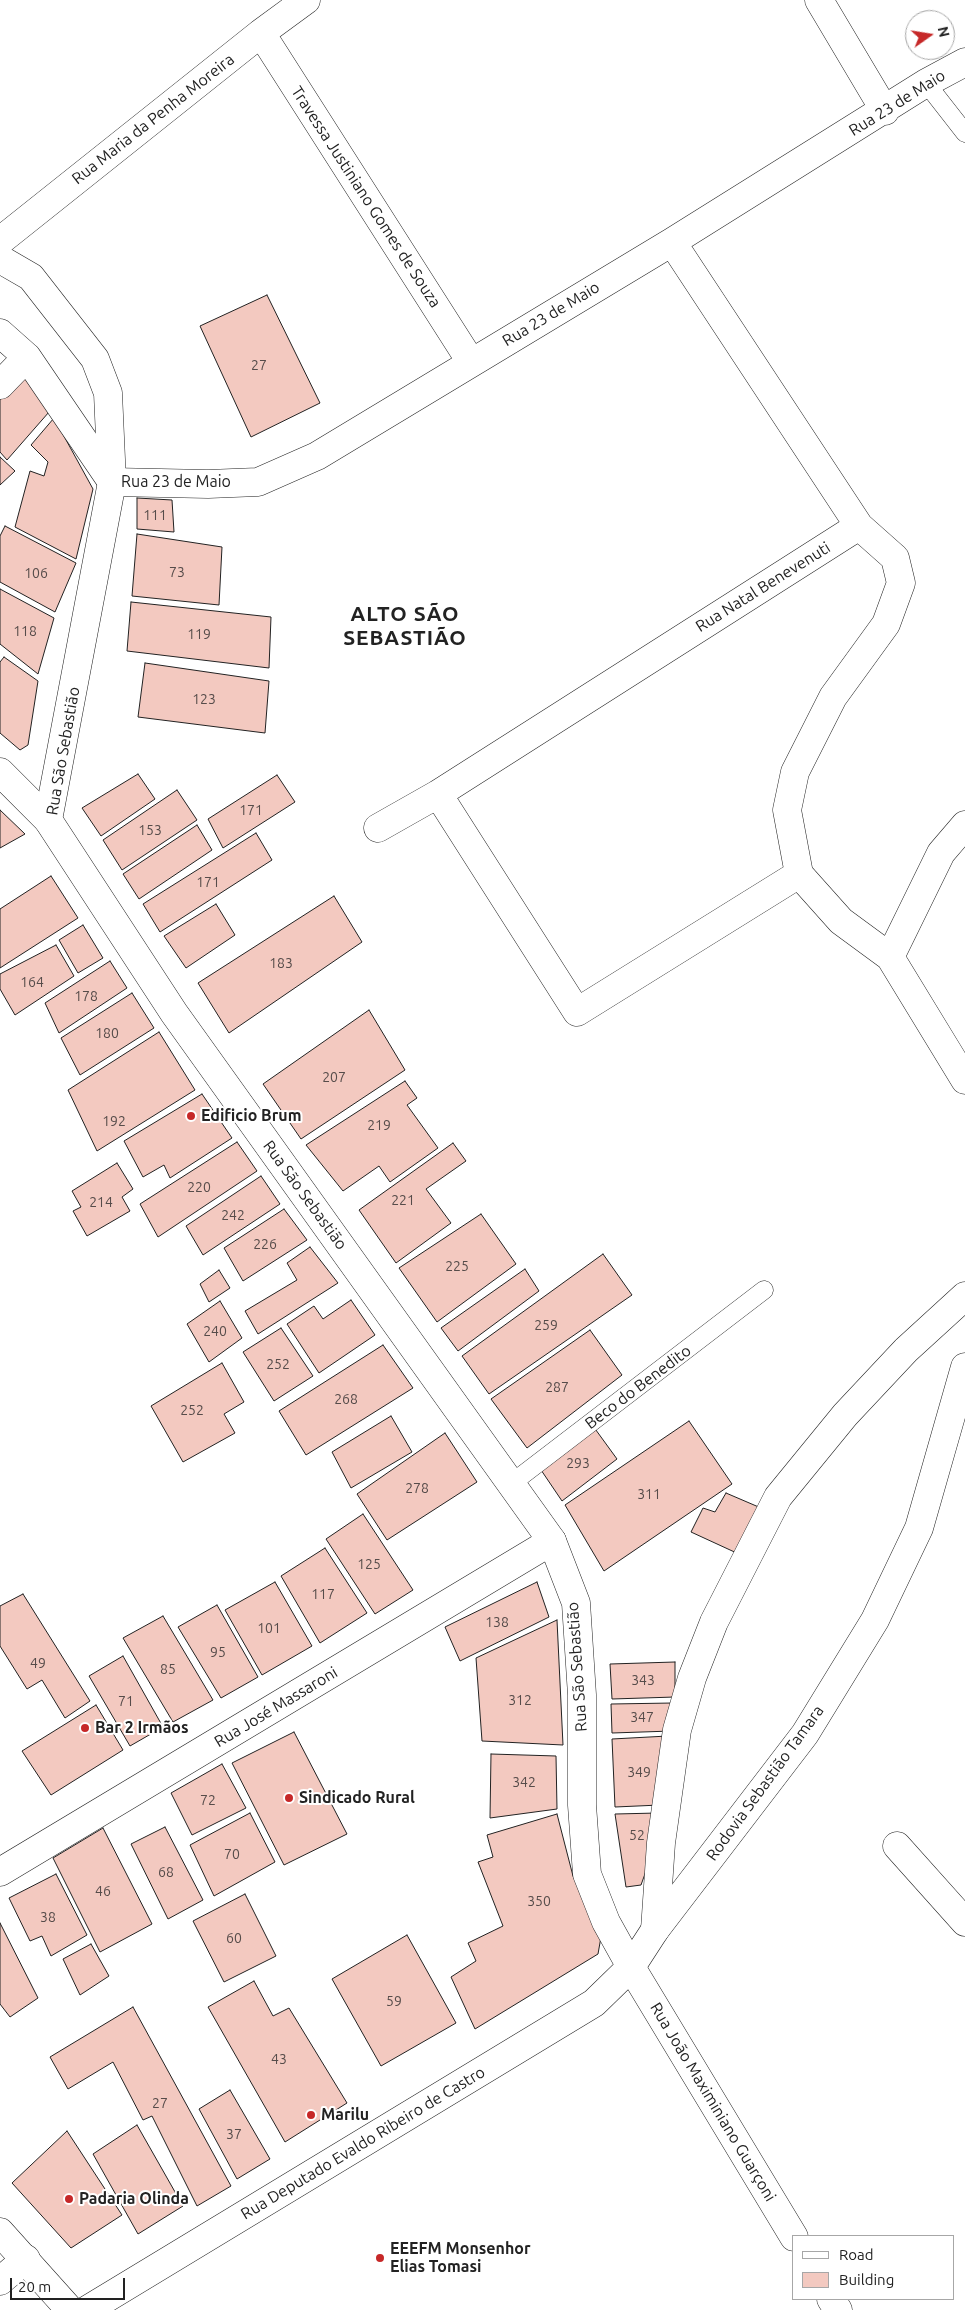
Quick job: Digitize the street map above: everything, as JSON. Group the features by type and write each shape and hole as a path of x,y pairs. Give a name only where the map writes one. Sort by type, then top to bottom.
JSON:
{"street":[{"name":"Rua Maria da Penha Moreira","path":"0,240 261,33 306,0"},
{"path":"818,0 885,111"},
{"name":"Travessa Justiniano Gomes de Souza","path":"261,33 471,362"},
{"name":"Rua 23 de Maio","path":"112,482 208,484 258,482 317,456 672,242 926,84 965,62"},
{"path":"672,242 859,526 895,558 900,583 886,624 833,697 795,772 787,810 798,874 841,921 890,957 965,1080"},
{"name":"Rua São Sebastião","path":"0,259 31,277 95,359 108,393 112,482 48,820 174,1013 552,1541 576,1603 582,1695 582,1805 587,1874 606,1922 632,1967"},
{"path":"0,333 28,357 112,482"},
{"path":"0,385 28,357"},
{"name":"Rua Natal Benevenuti","path":"378,828 438,794 859,526"},
{"path":"0,772 48,820"},
{"path":"438,794 577,1012 798,874"},
{"path":"890,957 941,853 965,825"},
{"path":"655,1930 661,1844 677,1730 692,1678 714,1622 778,1497 845,1415 906,1350 965,1296"},
{"name":"Rodovia Sebastião Tamara","path":"632,1967 655,1930 805,1734 875,1620 919,1528 965,1367"},
{"name":"Rua José Massaroni","path":"0,1872 552,1541"},
{"path":"897,1846 965,1922"},
{"name":"Rua João Maximiniano Guarçoni","path":"632,1967 793,2235"},
{"name":"Rua Deputado Evaldo Ribeiro de Castro","path":"87,2310 594,2003 632,1967"},
{"path":"0,2232 70,2310"},
{"path":"0,2281 26,2259"}],"lane":[{"path":"926,84 965,132"},
{"name":"Beco do Benedito","path":"512,1483 764,1290"}],"building":[{"path":"267,295 320,403 251,437 200,326"},
{"path":"33,377 49,412 7,460 0,452 0,398 18,378"},
{"path":"54,418 93,489 76,559 15,527 30,471 44,476 48,462 31,445"},
{"path":"0,457 15,471 0,485"},
{"path":"137,498 172,500 174,532 137,529"},
{"path":"5,526 76,563 55,612 0,582 0,536"},
{"path":"137,534 222,547 219,605 132,596"},
{"path":"0,589 54,618 38,674 0,644"},
{"path":"131,602 271,617 269,668 127,651"},
{"path":"4,657 38,681 28,745 20,750 0,733 0,662"},
{"path":"145,663 269,681 265,733 138,717"},
{"path":"138,774 155,799 101,836 82,808"},
{"path":"277,775 295,802 223,848 208,819"},
{"path":"177,790 197,820 122,870 103,840"},
{"path":"0,810 25,834 0,848"},
{"path":"197,825 212,850 139,899 123,874"},
{"path":"256,833 272,860 160,932 143,904"},
{"path":"51,876 78,918 0,968 0,909"},
{"path":"334,896 362,942 229,1033 198,983"},
{"path":"216,904 235,935 186,968 164,936"},
{"path":"83,925 103,958 78,973 59,940"},
{"path":"56,945 74,976 15,1015 0,989 0,974"},
{"path":"110,961 127,988 59,1033 45,1003"},
{"path":"132,993 154,1028 80,1075 61,1038"},
{"path":"369,1010 405,1070 301,1139 263,1084"},
{"path":"159,1032 195,1090 97,1151 68,1090"},
{"path":"405,1081 417,1098 407,1105 438,1148 390,1182 379,1166 343,1191 306,1145"},
{"name":"Edificio Brum","path":"202,1094 232,1138 170,1178 164,1165 143,1177 124,1141"},
{"path":"237,1142 257,1171 158,1237 140,1204"},
{"path":"453,1143 466,1161 426,1189 451,1223 396,1263 359,1210"},
{"path":"117,1163 133,1189 122,1197 130,1211 87,1236 73,1211 81,1207 72,1191"},
{"path":"261,1176 280,1204 203,1255 186,1226"},
{"path":"284,1209 307,1240 243,1281 224,1248"},
{"path":"481,1214 516,1264 437,1322 399,1268"},
{"path":"310,1247 338,1283 258,1334 245,1311 297,1280 287,1263"},
{"path":"603,1254 632,1295 489,1394 462,1356"},
{"path":"525,1269 539,1291 458,1351 441,1328"},
{"path":"219,1270 230,1288 209,1302 200,1284"},
{"path":"351,1300 375,1335 319,1373 287,1324 314,1306 323,1319"},
{"path":"220,1301 242,1338 209,1362 187,1324"},
{"path":"281,1328 313,1376 274,1401 243,1352"},
{"path":"590,1330 622,1375 527,1448 491,1399"},
{"path":"383,1345 413,1388 306,1455 279,1411"},
{"path":"222,1363 244,1402 224,1414 235,1433 183,1462 151,1406"},
{"path":"391,1416 412,1452 351,1488 332,1452"},
{"path":"689,1421 732,1484 604,1571 565,1505"},
{"path":"593,1426 617,1459 562,1501 539,1467"},
{"path":"445,1433 477,1482 387,1540 357,1494"},
{"path":"726,1493 761,1508 741,1555 691,1532 703,1508 715,1512"},
{"path":"363,1514 413,1590 375,1614 326,1539"},
{"path":"325,1548 367,1613 320,1643 281,1576"},
{"path":"275,1582 312,1646 262,1675 225,1610"},
{"path":"537,1582 549,1617 460,1661 445,1627"},
{"path":"23,1594 90,1701 65,1718 42,1680 27,1689 0,1646 0,1606"},
{"path":"217,1605 258,1677 221,1698 178,1627"},
{"path":"163,1616 213,1700 173,1722 123,1638"},
{"path":"557,1620 563,1745 482,1741 476,1658"},
{"path":"123,1656 163,1727 130,1746 89,1676"},
{"path":"675,1662 675,1697 612,1699 610,1664"},
{"path":"673,1703 672,1731 612,1733 611,1704"},
{"name":"Bar 2 Irmãos","path":"96,1705 123,1750 51,1795 22,1751"},
{"name":"Sindicado Rural","path":"294,1732 347,1834 284,1865 232,1763"},
{"path":"668,1736 660,1805 615,1807 612,1739"},
{"path":"491,1754 556,1756 557,1809 490,1818"},
{"path":"222,1764 246,1808 192,1835 171,1793"},
{"path":"250,1813 275,1862 214,1896 190,1845"},
{"path":"658,1813 651,1857 641,1885 626,1887 615,1814"},
{"path":"557,1814 573,1876 601,1937 598,1954 475,2029 451,1977 476,1961 468,1943 503,1926 478,1862 493,1857 487,1835"},
{"path":"165,1827 203,1900 168,1919 131,1844"},
{"path":"103,1828 152,1924 100,1952 53,1858"},
{"path":"56,1874 87,1935 51,1956 42,1936 30,1941 9,1898"},
{"path":"245,1894 276,1956 224,1982 193,1921"},
{"path":"0,1923 38,1998 10,2017 0,2004"},
{"path":"407,1935 456,2023 381,2066 332,1979"},
{"path":"91,1944 109,1976 80,1995 63,1959"},
{"path":"254,1981 273,2016 289,2008 347,2103 285,2142 208,2007"},
{"path":"133,2007 231,2186 197,2206 152,2116 143,2120 113,2062 68,2089 50,2057"},
{"path":"230,2090 270,2159 237,2179 199,2109"},
{"path":"137,2125 183,2206 138,2234 93,2154"},
{"name":"Padaria Olinda","path":"67,2131 122,2215 71,2248 12,2183"}],"place":[{"name":"Edificio Brum","path":"191,1116"},
{"name":"Bar 2 Irmãos","path":"85,1728"},
{"name":"Sindicado Rural","path":"289,1798"},
{"name":"Marilu","path":"311,2115"},
{"name":"Padaria Olinda","path":"69,2199"},
{"name":"EEEFM Monsenhor Elias Tomasi","path":"380,2258"}],"district":[{"name":"ALTO SÃO SEBASTIÃO","path":"405,626"}]}
